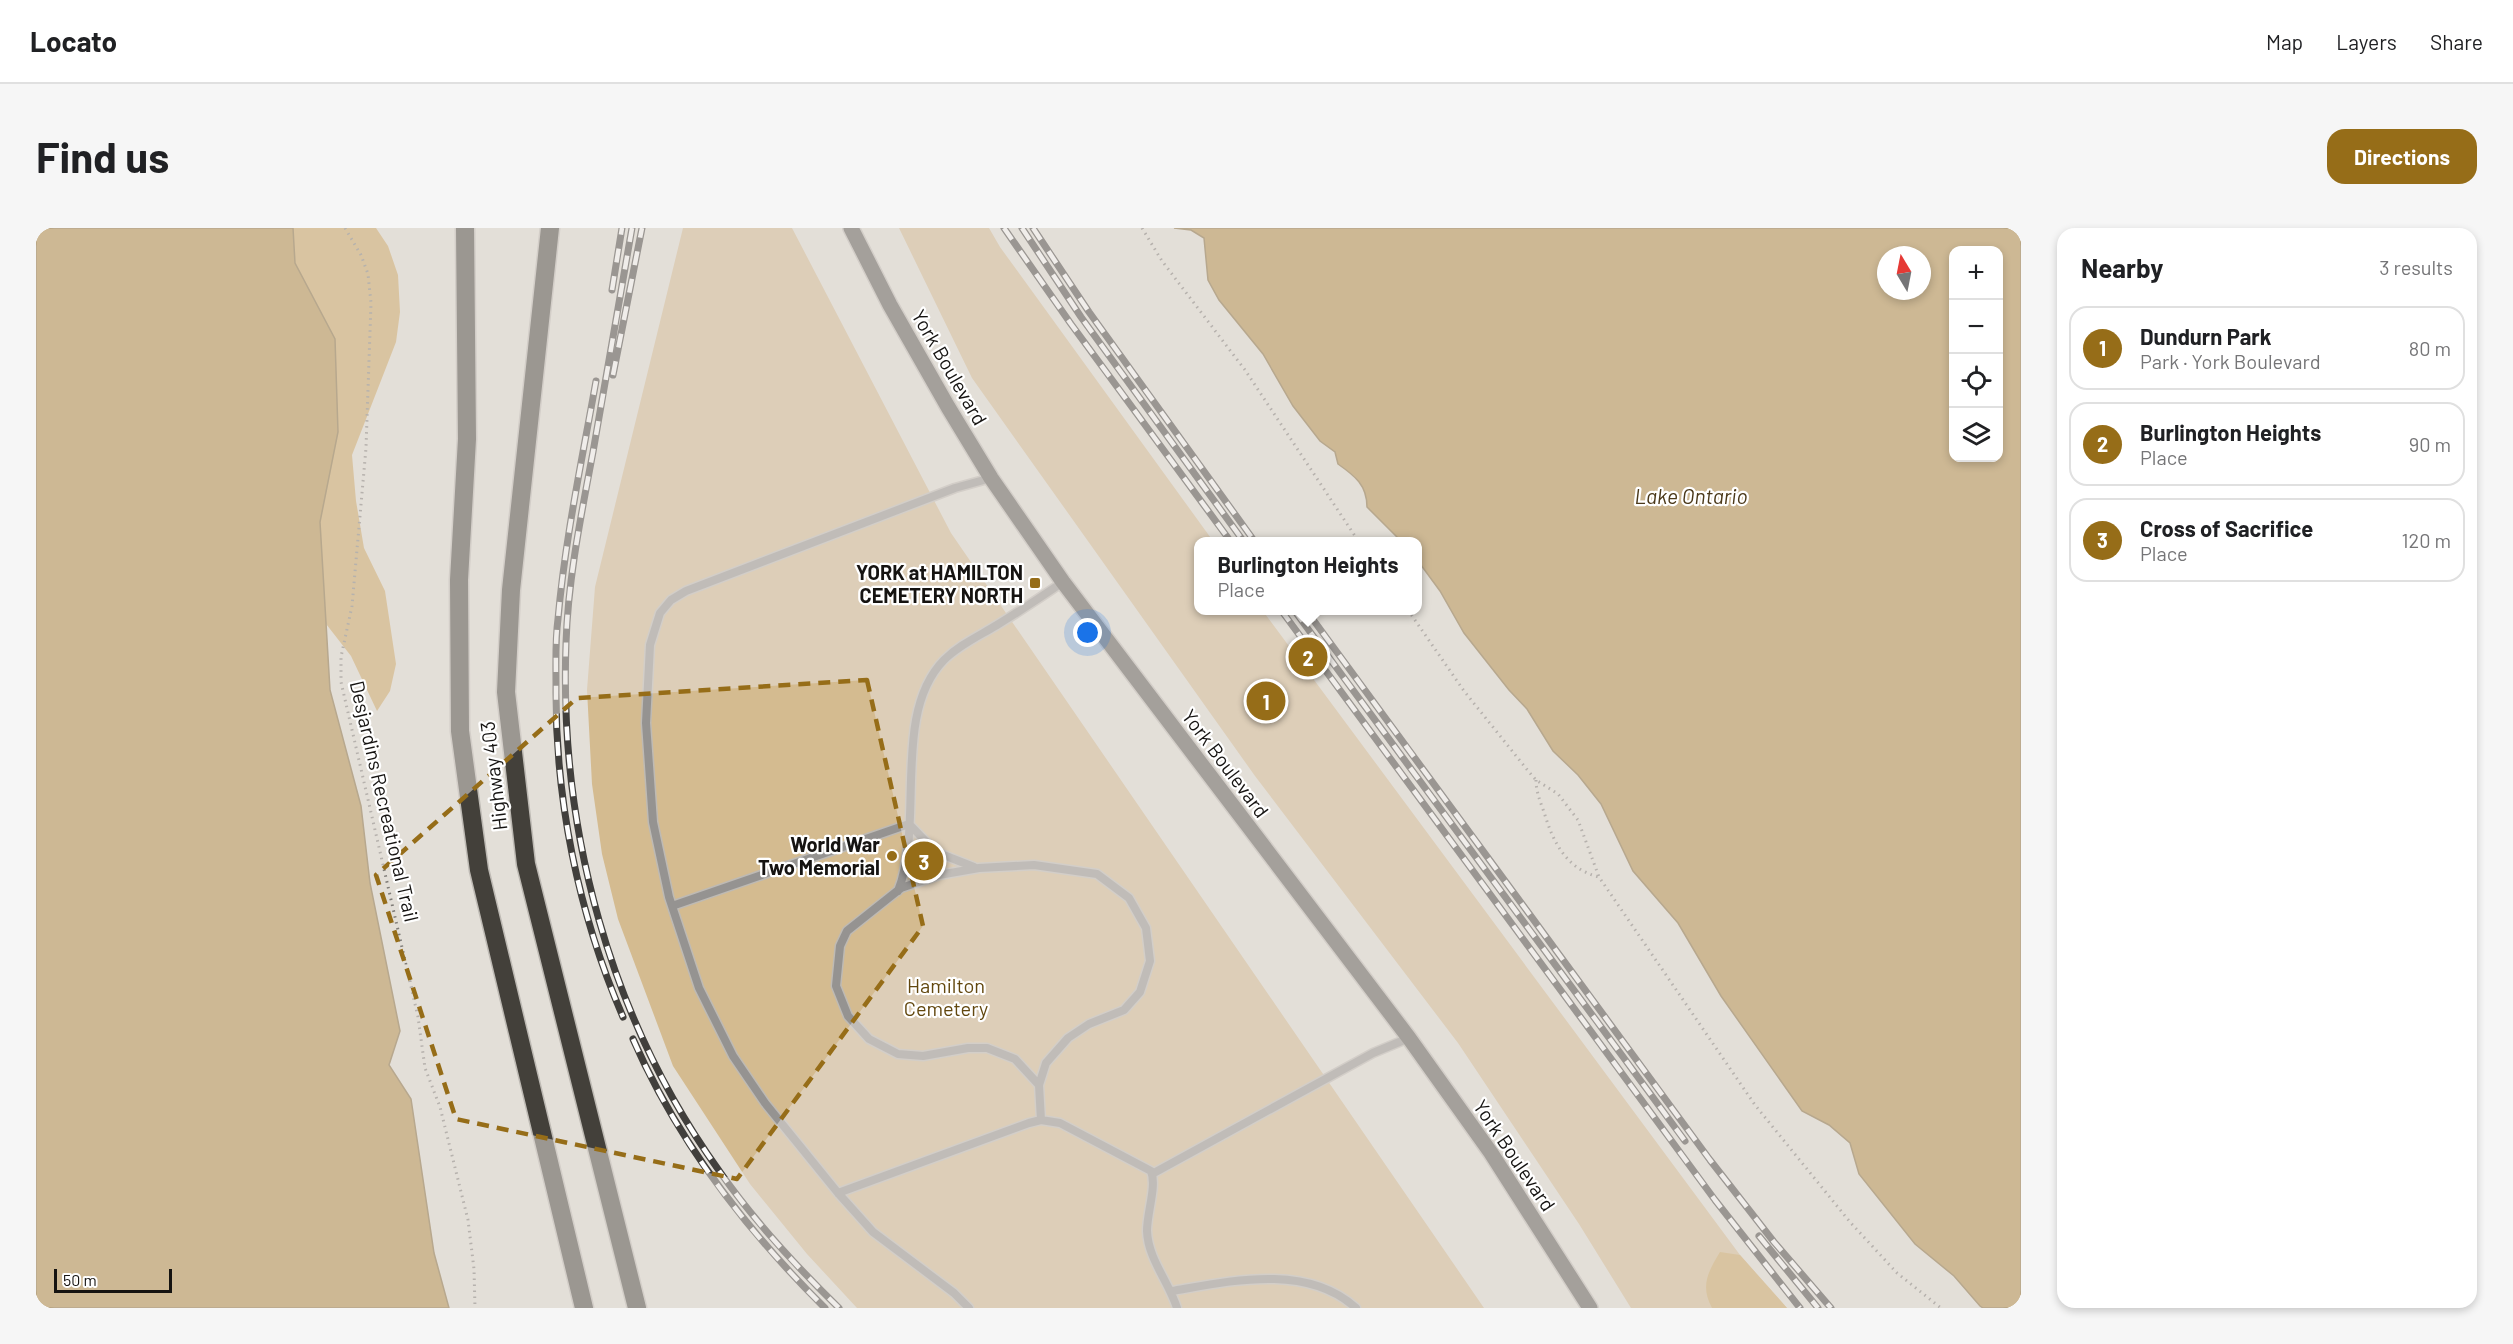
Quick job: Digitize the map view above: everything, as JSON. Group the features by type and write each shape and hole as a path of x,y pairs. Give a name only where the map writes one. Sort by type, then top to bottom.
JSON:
{"highway":[{"name":"Highway 403","path":"465,228 467,439 459,579 460,731 479,870 585,1308"},
{"name":"Highway 403","path":"550,228 511,590 506,692 526,864 637,1308"}],"main road":[{"name":"York Boulevard","path":"851,228 896,315 991,478 1063,582 1409,1038 1491,1153 1590,1308"}],"lane":[{"path":"969,1308 954,1293 873,1232 765,1102 733,1056 699,988 672,906 653,822 646,723 650,645 660,613 671,600 686,591 955,488 991,478"},
{"path":"897,891 907,855 916,716 925,687 942,663 957,649 1063,582"},
{"path":"672,906 909,824"},
{"path":"909,824 936,852 970,867 979,868"},
{"path":"1039,1085 1015,1059 987,1048 968,1048 923,1056 898,1054 869,1039 848,1016 836,986 840,946 847,931 897,891 939,875 979,868 1034,865 1097,874 1129,898 1146,928 1150,961 1140,992 1124,1010 1089,1024 1068,1038 1046,1064 1039,1085 1041,1120"},
{"path":"1152,1174 1373,1053 1409,1038"},
{"path":"838,1192 1041,1120 1060,1123 1152,1174 1154,1184 1148,1209 1147,1234 1153,1258 1172,1291 1177,1308"},
{"path":"1172,1291 1240,1280 1304,1282 1346,1299 1356,1308"}],"path":[{"name":"Desjardins Recreational Trail","path":"345,228 361,255 368,274 371,303 366,448 352,606 341,657 341,682 418,1017 425,1068 440,1107 468,1220 472,1246 475,1308"},
{"path":"1142,228 1162,261 1245,370 1356,537"},
{"path":"1411,615 1464,691 1536,780 1558,794 1578,820 1599,877 1755,1105 1850,1222 1889,1265 1941,1308"},
{"path":"1536,780 1536,788 1549,830 1560,851 1572,865 1586,874 1599,877"}],"highlighted area":[{"path":"867,680 923,926 737,1179 456,1119 376,875 577,698"}],"green space":[{"name":"Hamilton Cemetery","path":"683,228 792,228 951,533 1484,1308 857,1308 807,1254 750,1184 673,1066 618,919 602,854 592,784 587,690 595,587"},
{"path":"899,228 989,228 1000,247 1210,537 1194,537 1194,615 1266,615 1740,1255 1787,1308 1631,1308 1579,1224 1458,1043 1255,776 972,378"}],"shaded area":[{"path":"286,228 376,228 388,246 398,275 400,312 396,342 352,455 356,501 364,548 385,591 396,664 390,691 377,711 351,656 323,620"},
{"path":"1720,1252 1740,1255 1787,1308 1712,1308 1706,1293 1707,1279"}],"water":[{"path":"36,228 293,228 295,263 335,339 338,432 320,522 330,690 361,806 370,883 400,1031 389,1065 411,1099 434,1253 449,1308 36,1308"},
{"name":"Lake Ontario","path":"1174,228 2021,228 2021,1308 1983,1308 1980,1306 1954,1276 1915,1244 1859,1174 1850,1143 1829,1125 1802,1111 1721,996 1678,923 1633,871 1601,804 1578,775 1553,751 1527,709 1464,633 1440,591 1422,566 1422,537 1397,537 1367,507 1365,493 1359,482 1338,464 1335,452 1320,441 1293,406 1263,354 1219,300 1208,280 1204,238 1191,230"}],"railway":[{"path":"612,290 622,228"},
{"path":"632,228 576,548 567,619 566,713 572,783 583,853 599,921 621,987 649,1051 682,1113 720,1172 747,1208 792,1260 839,1308"},
{"path":"613,375 642,228"},
{"path":"1004,228 1071,324 1227,537"},
{"path":"1022,228 1081,317 1240,537"},
{"path":"1033,228 1089,312 1251,537"},
{"path":"596,381 574,500 561,589 556,644 557,728 560,771 572,855 593,937 623,1017"},
{"path":"1285,615 1715,1200 1800,1308"},
{"path":"1298,615 1685,1141"},
{"path":"1310,615 1710,1160 1774,1242 1831,1308"},
{"path":"633,1039 651,1077 692,1149 741,1215 825,1308"},
{"path":"1759,1236 1818,1308"}],"place":[{"name":"YORK at HAMILTON CEMETERY NORTH","path":"1035,583"},
{"name":"Burlington Heights","path":"1308,657"},
{"name":"Dundurn Park","path":"1266,701"},
{"name":"World War Two Memorial","path":"892,856"},
{"name":"Cross of Sacrifice","path":"924,861"}]}
